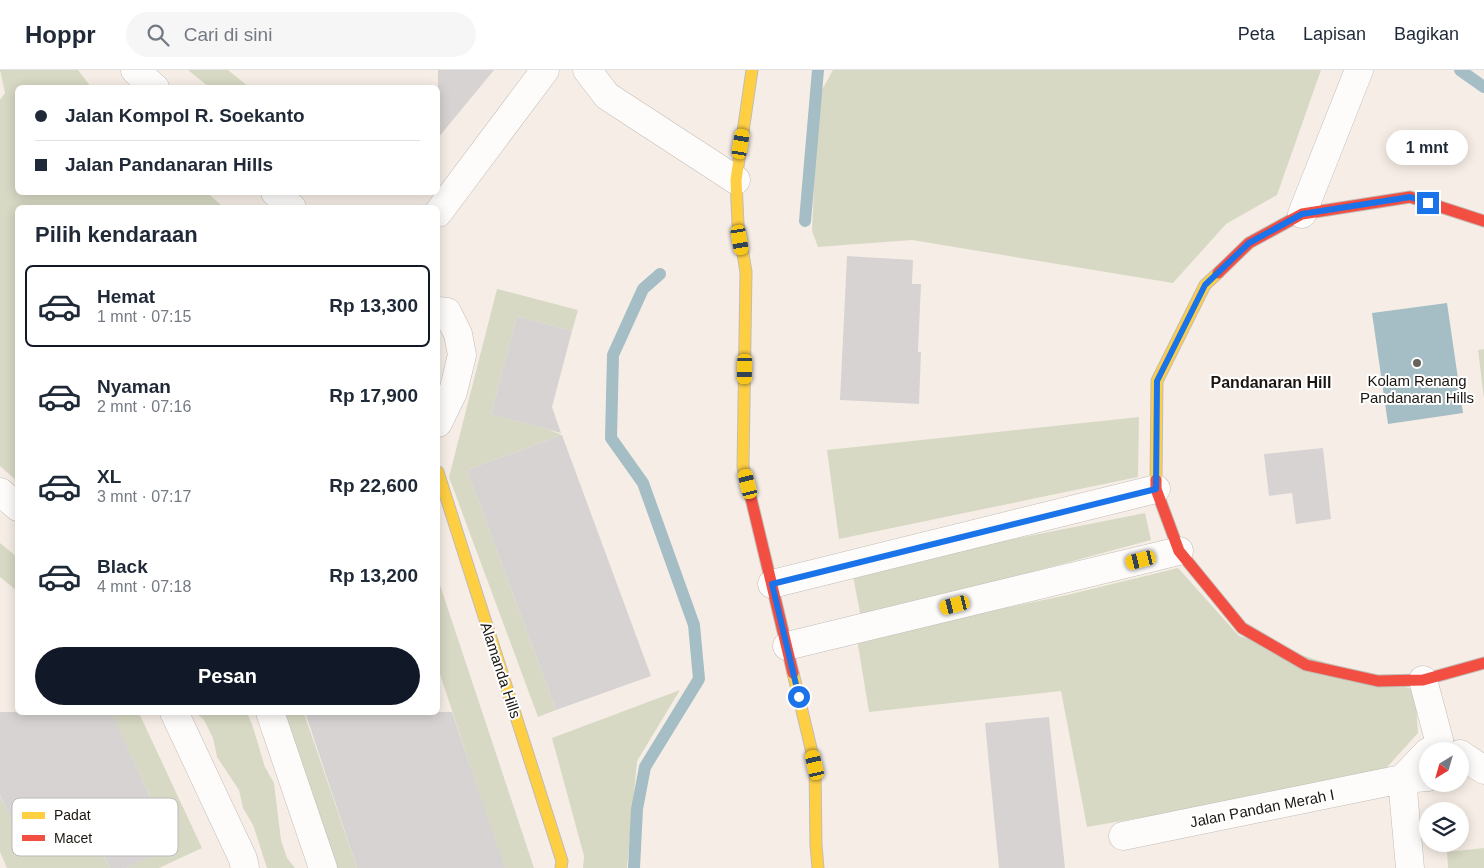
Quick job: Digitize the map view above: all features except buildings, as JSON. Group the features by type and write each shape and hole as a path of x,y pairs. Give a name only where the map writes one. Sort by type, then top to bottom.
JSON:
{"street":[{"path":"135,70 152,85"},
{"path":"440,210 545,70"},
{"path":"587,70 606,96 736,180"},
{"path":"752,70 736,180 738,224 746,272 744,467 815,765 818,868"},
{"path":"1302,214 1359,70"},
{"path":"277,195 289,205"},
{"path":"1484,220 1410,197 1302,214 1249,243 1205,285 1157,381 1156,489 1178,551 1242,628 1306,665 1378,681 1423,680 1484,663"},
{"path":"440,311 447,312 458,334 462,355 453,392 440,419"},
{"name":"Alamanda Hills","path":"440,478 562,861 561,868"},
{"path":"772,584 1156,489"},
{"path":"0,492 15,504"},
{"path":"787,646 1178,551"},
{"path":"1423,680 1440,742"},
{"path":"175,715 243,859 245,868"},
{"path":"271,715 323,868"},
{"path":"1469,764 1484,771"},
{"path":"1469,773 1484,771"},
{"path":"1410,868 1415,778"},
{"name":"Jalan Pandan Merah I","path":"1123,836 1415,778"}],"green space":[{"path":"0,70 78,70 89,85 15,85 15,195 210,195 221,205 15,205 15,479 0,466 0,100 5,93"},
{"path":"188,70 228,70 247,85 207,85"},
{"path":"833,70 1321,70 1277,195 1226,224 1173,283 912,240 818,247 812,231 818,97"},
{"path":"497,289 578,310 572,331 517,316 491,414 562,435 467,470 556,710 538,717 449,477"},
{"path":"1484,349 1484,399 1478,350"},
{"path":"1139,417 1138,477 839,539 827,450"},
{"path":"1145,513 1151,540 861,618 852,571"},
{"path":"0,543 15,555 15,589 0,577"},
{"path":"1178,568 1239,636 1415,690 1418,733 1379,776 1087,827 1061,691 869,712 857,639 1067,595"},
{"path":"440,585 534,868 504,868 440,674"},
{"path":"680,690 637,761 627,868 583,868 584,856 552,738"},
{"path":"112,715 140,715 202,848 159,868 126,868 151,856 178,856 178,798 151,798"},
{"path":"198,715 248,715 265,767 274,783 281,840 287,858 295,868 267,868 253,825 243,808 239,790 217,757 213,738 204,720"},
{"path":"284,715 305,715 357,868 335,868"},
{"path":"0,796 12,821 12,856 104,856 110,868 7,868 0,852"},
{"path":"1484,848 1484,868 1448,868 1447,852 1469,852 1469,850"}],"water":[{"name":"Kolam Renang Pandanaran Hills","path":"1447,303 1463,413 1388,424 1372,313"}],"waterway":[{"path":"805,221 818,70"},
{"path":"1460,70 1484,87"},
{"path":"634,868 637,809 645,767 699,679 694,625 643,483 611,438 613,355 643,289 660,274"}],"traffic: slow":[{"path":"749,490 743,467 746,272 738,224 736,180 752,70"},
{"path":"1156,480 1157,381 1205,285 1218,273"},
{"path":"440,478 562,861 561,868"},
{"path":"793,673 815,765 818,868"}],"traffic: jam":[{"path":"1218,273 1249,243 1302,214 1410,197 1484,221"},
{"path":"1156,480 1156,489 1179,551 1242,628 1306,665 1378,681 1423,680 1484,663"},
{"path":"749,490 793,673"}],"place":[{"name":"Kolam Renang Pandanaran Hills","path":"1417,363"}],"district":[{"name":"Pandanaran Hill","path":"1271,382"}],"route":[{"path":"799,697 772,584 1156,489 1157,381 1205,285 1249,243 1302,214 1410,197 1428,203"}]}
